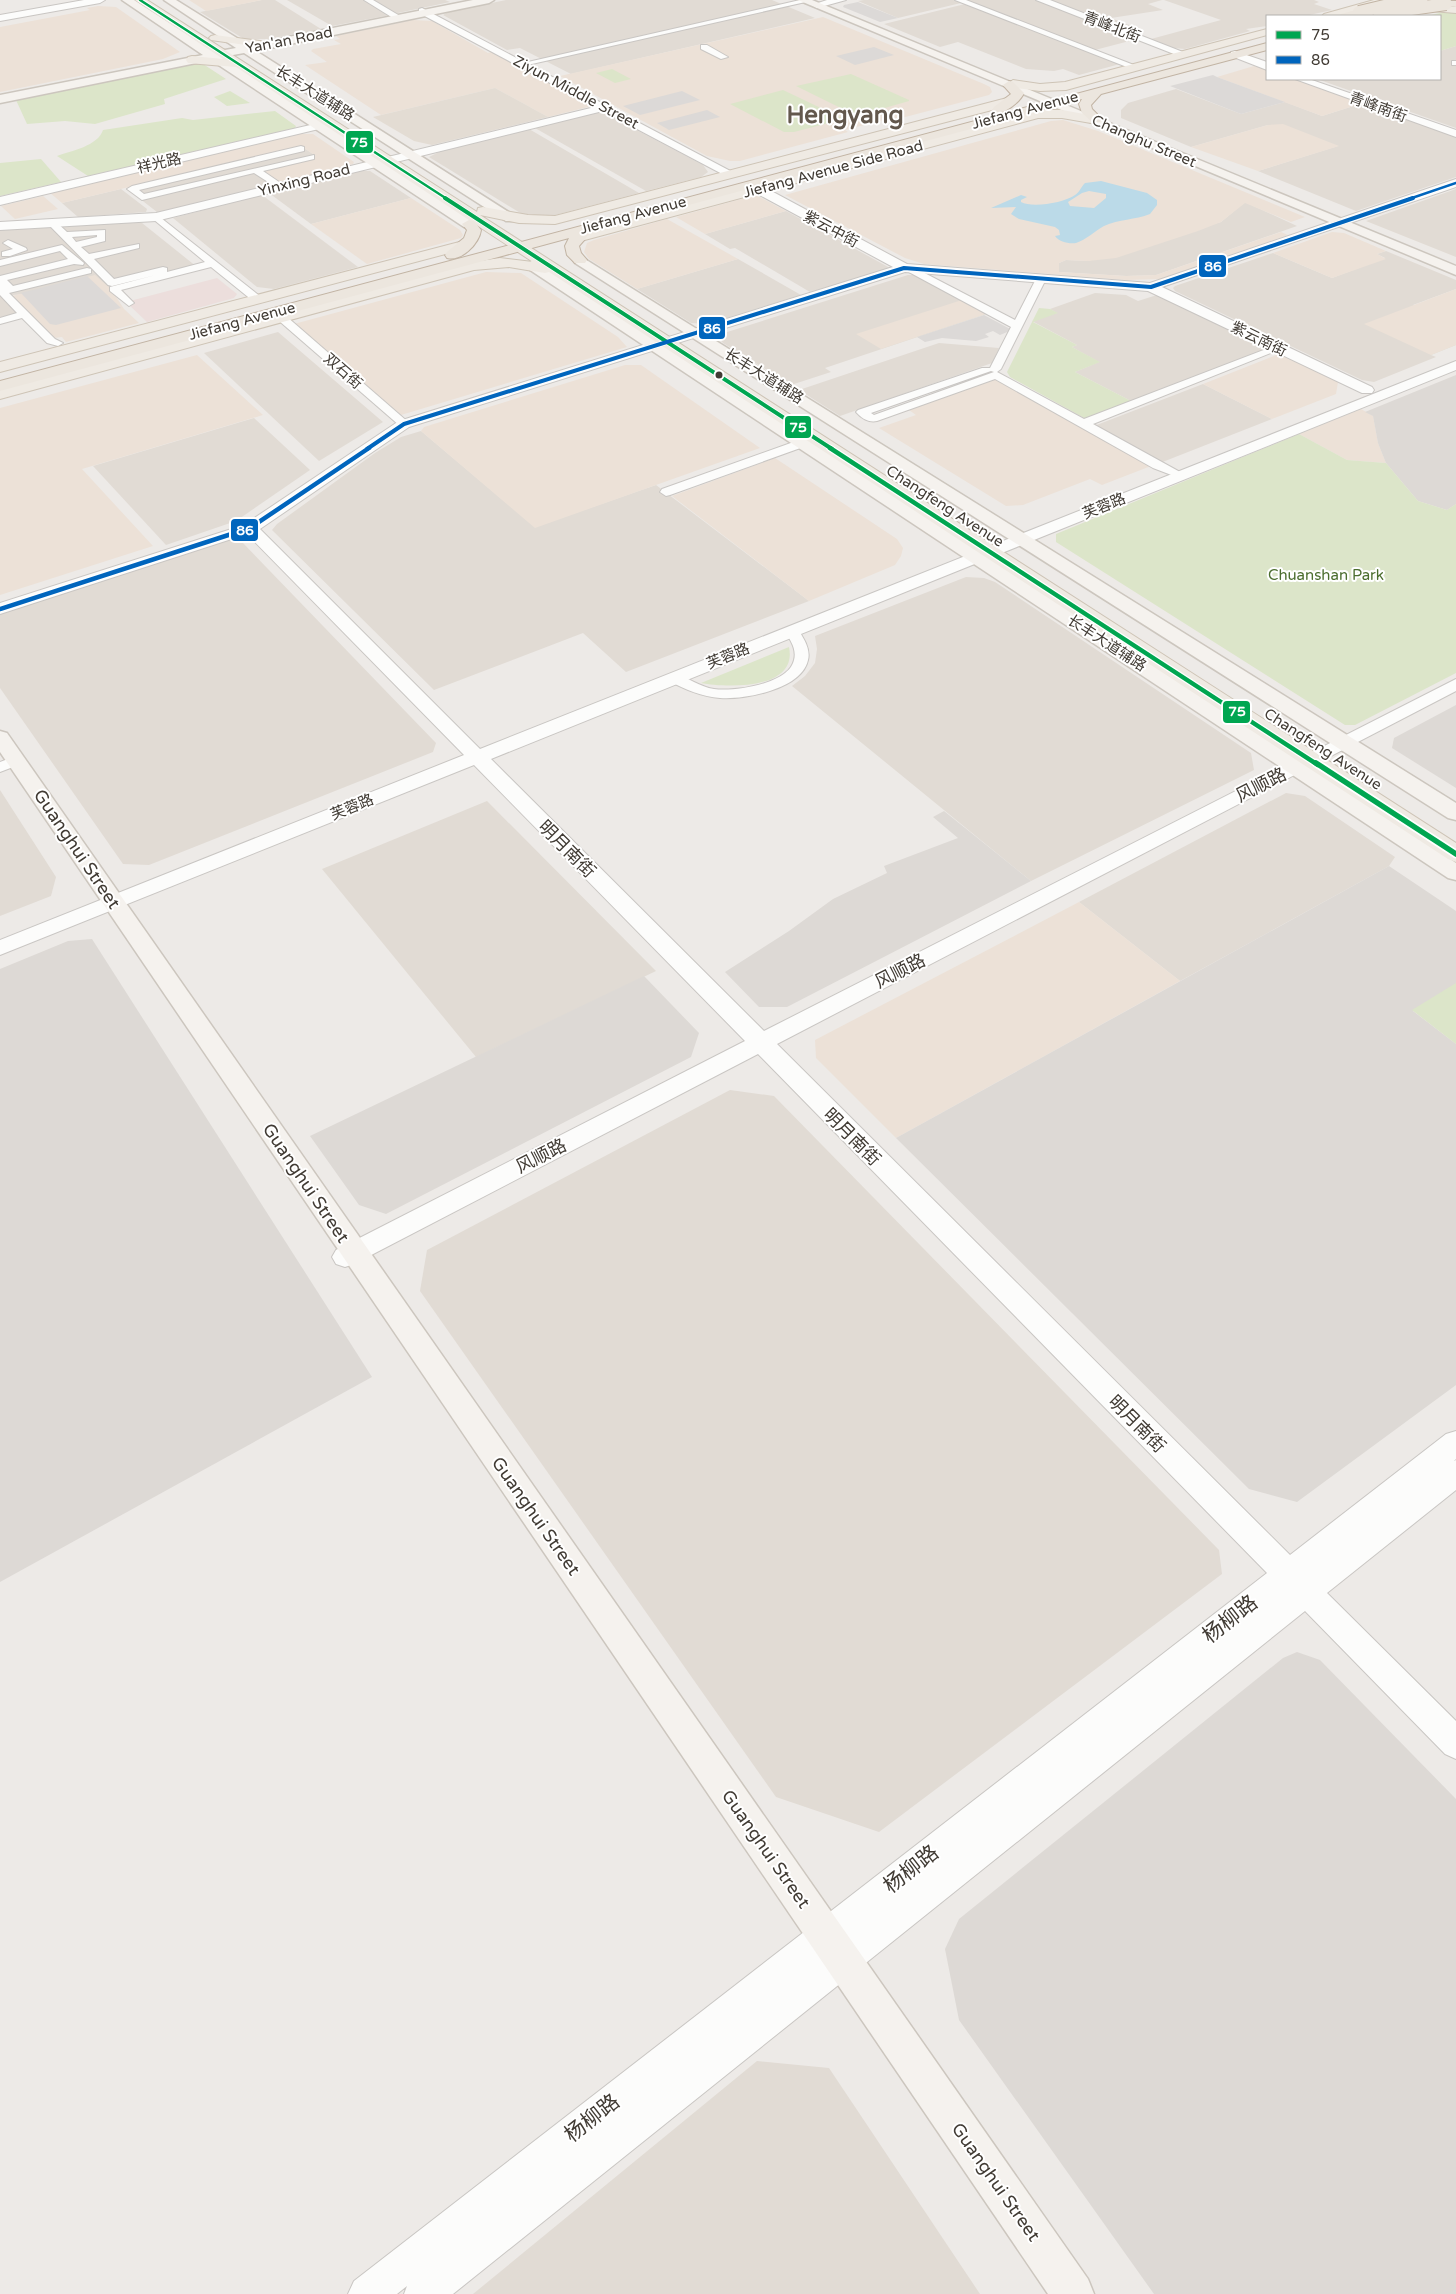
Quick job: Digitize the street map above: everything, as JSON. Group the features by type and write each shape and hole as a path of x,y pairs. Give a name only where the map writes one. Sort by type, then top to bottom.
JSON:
{"highway":[{"path":"1348,15 1403,0"},
{"path":"1359,12 1410,0 1422,3 1384,15"},
{"path":"1385,15 1416,8 1454,5"},
{"name":"Jiefang Avenue","path":"0,386 278,315 521,241 881,137 918,135 1048,100 1187,56 1266,38"},
{"name":"Jiefang Avenue","path":"0,375 452,255 589,227 753,187 998,110 1048,100 1088,95 1240,56 1266,46"},
{"path":"998,110 1016,97 1018,93 1011,85"},
{"path":"1088,95 1085,104 1086,110 1094,119"},
{"path":"730,174 760,173"},
{"path":"452,255 467,244 474,235 474,230 469,224"},
{"path":"580,260 573,255 571,250 572,244 589,227"},
{"path":"257,300 294,297"}],"main road":[{"path":"126,0 196,46 200,50 199,54 190,59"},
{"path":"126,0 147,1 291,85 393,158 426,185 521,241 674,340"},
{"path":"169,0 318,120 456,188 483,205 521,241 559,272 674,340"},
{"name":"Yan'an Road","path":"234,51 477,0"},
{"name":"Yan'an Road","path":"234,51 489,0"},
{"path":"1332,15 1387,0"},
{"path":"1403,0 1454,5"},
{"name":"Changhu Street","path":"811,2 1456,269"},
{"path":"1400,15 1429,4"},
{"path":"1011,85 1051,89 1066,86 1165,59 1187,56 1266,32"},
{"path":"196,46 234,51"},
{"path":"0,97 234,51"},
{"path":"1240,56 1266,51"},
{"path":"291,85 318,120 342,130 393,158 441,206 469,224"},
{"name":"Jiefang Avenue Side Road","path":"483,205 512,218 540,221 555,220 881,137 1010,101"},
{"name":"Jiefang Avenue Side Road","path":"576,238 753,187 944,140 1038,114 1062,114 1094,119"},
{"path":"918,135 944,140"},
{"path":"426,185 441,206"},
{"path":"0,368 467,244"},
{"name":"长丰大道辅路","path":"580,260 674,340 808,441 995,546 1323,758 1456,873"},
{"path":"0,394 278,315 472,266 503,262 532,265 559,272"},
{"name":"长丰大道辅路","path":"532,265 674,340 1323,758 1456,813"},
{"name":"Guanghui Street","path":"2,755 107,901 829,1952 1073,2294"},
{"name":"Changfeng Avenue","path":"1323,758 1384,787"},
{"name":"Changfeng Avenue","path":"1323,758 1456,854"},
{"name":"Guanghui Street","path":"829,1952 1053,2294"}],"street":[{"path":"0,17 90,0"},
{"path":"0,17 100,0"},
{"path":"368,0 396,16"},
{"path":"522,64 781,6 841,0"},
{"path":"959,0 1135,67"},
{"name":"青峰北街","path":"1042,0 1187,56"},
{"path":"781,6 795,12"},
{"name":"Ziyun Middle Street","path":"424,12 730,174"},
{"path":"675,30 688,36"},
{"path":"704,48 724,57"},
{"path":"1240,56 1266,66"},
{"path":"546,59 558,65"},
{"name":"青峰南街","path":"1303,80 1456,133"},
{"name":"青峰南街","path":"1309,80 1456,133"},
{"name":"Yinxing Road","path":"0,226 156,217 604,108"},
{"name":"祥光路","path":"0,201 192,156 318,120"},
{"path":"130,185 298,147 132,189 142,197 311,156"},
{"path":"192,156 207,167"},
{"path":"220,168 230,176"},
{"path":"256,170 279,186"},
{"path":"0,609 250,528 404,424 908,269 1151,287 1456,183"},
{"name":"紫云中街","path":"753,187 908,269"},
{"path":"156,217 257,300"},
{"path":"3,291 87,271 77,258 75,245 52,223"},
{"path":"66,235 102,232 102,239 75,245"},
{"path":"0,255 22,250 8,243"},
{"path":"0,273 136,246"},
{"path":"0,263 62,248 102,273 112,283 163,270"},
{"path":"129,303 114,289 213,263"},
{"path":"0,308 3,291 47,264"},
{"path":"102,273 119,269"},
{"path":"908,269 1017,326"},
{"path":"1042,279 992,371 873,419 862,412 992,371 1167,470"},
{"name":"紫云南街","path":"1151,287 1367,390"},
{"path":"3,291 51,341 58,343"},
{"path":"0,321 25,314"},
{"name":"双石街","path":"278,315 404,424"},
{"path":"1083,424 1278,348"},
{"name":"芙蓉路","path":"473,755 792,631 995,546 1167,470 1456,360"},
{"name":"芙蓉路","path":"0,948 107,901 995,546 1456,365"},
{"path":"666,492 808,441"},
{"name":"明月南街","path":"250,528 473,755 1456,1744"},
{"path":"674,678 700,690 721,694 765,689 780,683 794,672 801,661 801,648 792,631"},
{"name":"风顺路","path":"1323,758 1456,684"},
{"name":"风顺路","path":"352,1259 1323,758 1456,694"},
{"name":"芙蓉路","path":"0,939 107,901"},
{"name":"杨柳路","path":"367,2294 829,1952 1296,1584 1456,1443"},
{"name":"杨柳路","path":"1296,1584 1456,1474"},
{"name":"杨柳路","path":"423,2294 829,1952"}],"shaded area":[{"path":"189,0 262,0 206,11"},
{"path":"262,0 275,0 321,29 268,39 244,39 200,12"},
{"path":"287,0 364,0 390,15 332,26"},
{"path":"369,0 445,0 450,2 393,14"},
{"path":"506,0 772,0 815,18 571,74 520,48 507,50 443,15 448,12"},
{"path":"954,0 961,3 898,18 858,1"},
{"path":"966,0 1036,0 1137,39 1095,50"},
{"path":"1048,0 1162,0 1148,4 1163,10 1111,18 1137,28 1128,31"},
{"path":"1164,0 1314,0 1319,2 1314,4 1332,10 1310,15 1266,15 1266,26 1246,29 1250,31 1185,49 1174,48 1151,39 1221,20"},
{"path":"858,2 898,18 880,22 843,7 844,5"},
{"path":"965,4 1120,64 1079,75 1063,69 1054,71 1026,69 958,42 940,47 884,24"},
{"path":"98,6 116,7 180,52 163,59 0,92 0,27 90,10 87,8"},
{"path":"823,17 984,84 990,87 992,92 989,95 890,121 887,119 845,130 848,132 740,161 730,161 707,156 560,76"},
{"path":"413,20 432,21 488,53 491,52 592,106 548,117 495,88 381,115 305,65 327,62 311,51 341,44 334,40 340,39 336,36"},
{"path":"1456,46 1456,128 1320,80 1441,80 1441,51"},
{"path":"874,47 894,55 855,65 836,56"},
{"path":"1254,66 1266,69 1266,80 1297,80 1363,103 1322,116 1217,77"},
{"path":"1213,75 1285,102 1241,114 1170,86"},
{"path":"495,88 548,117 432,145 414,141 373,117"},
{"path":"1176,89 1241,114 1285,102 1322,116 1363,103 1456,137 1456,177 1356,211 1258,171 1338,146 1268,125 1191,147 1121,118 1121,110 1128,103"},
{"path":"682,91 700,100 640,115 623,106"},
{"path":"707,110 720,117 669,130 657,123"},
{"path":"600,112 703,165 708,172 701,177 646,191 535,128"},
{"path":"1063,120 1098,131 1305,217 1291,222 1245,203 1221,222 1116,258 1088,261 1066,260 1059,263 1059,272 1126,276 1156,275 1281,232 1288,235 1160,279 1126,280 924,264 905,258 785,195 1051,121"},
{"path":"1283,124 1339,146 1258,171 1191,147 1268,125"},
{"path":"529,129 639,193 551,216 522,214 429,157 441,151"},
{"path":"299,134 313,134 354,162 353,164 281,184 261,169 316,156 301,146 62,203 49,192"},
{"path":"301,146 316,156 262,170 278,182 270,184 273,186 157,212 126,188"},
{"path":"361,171 370,171 411,198 311,224 269,193"},
{"path":"121,189 147,209 146,212 78,217 62,203"},
{"path":"1456,189 1456,257 1366,221"},
{"path":"262,195 358,267 274,289 257,287 173,218"},
{"path":"756,195 786,211 705,234 676,217"},
{"path":"43,196 58,209 15,219 1,206"},
{"path":"411,198 460,230 463,235 461,238 367,264 311,224"},
{"path":"1245,202 1297,226 1156,275 1126,276 1059,272 1059,263 1066,260 1088,261 1221,222"},
{"path":"786,211 890,268 810,292 735,248 730,249 705,234"},
{"path":"667,219 738,259 637,289 589,259 584,252 587,243 594,240"},
{"path":"134,221 142,223 197,267 111,289 12,295 31,316 0,324 0,230"},
{"path":"1332,232 1344,233 1386,251 1377,254 1386,259 1332,278 1273,253"},
{"path":"1386,251 1456,280 1456,289 1413,305 1456,345 1431,355 1436,357 1374,382 1362,380 1175,291 1173,288 1273,253 1332,278 1385,258 1377,254"},
{"path":"738,259 801,295 707,324 691,323 637,289"},
{"path":"486,272 521,273 618,337 627,347 401,415 294,324"},
{"path":"95,275 111,289 124,309 139,323 66,342 62,337 54,338 12,296"},
{"path":"908,275 914,275 986,314 825,368 831,372 791,385 723,343 719,338 724,333"},
{"path":"87,276 121,308 56,325 50,324 21,293"},
{"path":"217,278 237,294 234,298 147,322 126,302"},
{"path":"1456,289 1456,345 1431,355 1364,324"},
{"path":"1095,293 1126,295 1138,301 1157,295 1268,349 1131,401 1075,372 1099,362 1072,347 1077,345 1032,321 1057,313 1050,309"},
{"path":"962,300 986,314 881,349 856,334"},
{"path":"984,315 1012,330 1000,335 993,331 985,334 989,337 976,341 942,338 925,342 917,337"},
{"path":"278,332 383,422 319,461 204,353"},
{"path":"939,343 999,348 992,363 840,416 799,390"},
{"path":"1279,354 1338,382 1336,394 1272,419 1203,384"},
{"path":"197,355 263,415 82,469 153,546 0,595 0,408"},
{"path":"625,365 641,365 760,448 535,528 421,431 424,427"},
{"path":"1456,375 1456,504 1447,510 1418,501 1386,463 1378,443 1373,416 1365,412"},
{"path":"994,379 1151,466 1102,485 1090,479 1023,505 1006,506 879,428 916,415 909,410"},
{"path":"1203,384 1272,419 1160,463 1094,426"},
{"path":"1361,409 1373,416 1378,443 1386,463 1347,460 1299,434"},
{"path":"254,418 310,470 236,521 166,545 93,466"},
{"path":"421,431 535,527 656,485 809,601 626,672 583,633 434,690 272,530 277,524 375,453 401,437"},
{"path":"775,458 897,539 903,548 901,556 895,565 809,601 672,496"},
{"path":"229,540 243,543 436,743 433,752 149,865 123,864 0,688 0,614"},
{"path":"966,577 984,578 995,582 1251,753 1254,770 1031,881 792,686 805,676 815,663 817,649 815,636"},
{"path":"1456,705 1456,788 1392,748 1394,738"},
{"path":"0,790 56,877 51,896 0,916"},
{"path":"1286,793 1305,796 1395,857 1389,866 1180,981 1079,902"},
{"path":"487,801 656,971 476,1057 322,869"},
{"path":"944,811 1031,881 787,1007 759,1007 725,972 789,931 833,899 887,873 884,866 958,838 933,817"},
{"path":"1389,866 1456,911 1456,984 1413,1011 1456,1044 1456,1385 1297,1502 1249,1489 896,1138"},
{"path":"1079,902 1180,981 896,1138 816,1058 815,1040"},
{"path":"92,939 372,1377 0,1582 0,969 68,941"},
{"path":"644,976 699,1033 691,1057 386,1214 359,1205 310,1136"},
{"path":"730,1090 774,1096 1219,1550 1222,1574 879,1832 776,1797 420,1291 427,1250"},
{"path":"1297,1652 1320,1660 1456,1799 1456,2294 1154,2294 959,2020 945,1949 959,1919 1283,1658"},
{"path":"757,2061 829,2068 980,2294 473,2294"}],"green space":[{"path":"1444,12 1456,13 1456,46 1441,51 1441,15 1431,15"},
{"path":"198,63 203,64 226,79 164,99 165,104 95,124 65,121 27,124 16,100"},
{"path":"612,69 631,79 615,83 596,73"},
{"path":"851,74 909,101 857,116 796,86"},
{"path":"783,90 844,119 794,132 784,132 730,104"},
{"path":"230,91 250,103 227,106 214,97"},
{"path":"275,111 296,126 295,128 88,176 57,156 90,144 100,136 103,130 182,118 193,120"},
{"path":"41,159 61,182 0,196 0,163"},
{"path":"1039,308 1050,309 1058,313 1033,322 1077,345 1072,347 1100,362 1075,372 1131,401 1086,419 1010,377 1007,372"},
{"name":"Chuanshan Park","path":"1299,434 1347,460 1386,463 1418,501 1447,510 1456,504 1456,673 1355,725 1345,725 1056,542 1056,534"},
{"path":"789,647 789,661 783,671 772,679 758,683 727,686 701,683"},
{"path":"1456,983 1456,1044 1412,1010"}],"water":[{"path":"1101,181 1147,193 1157,200 1157,205 1150,214 1104,226 1076,243 1059,240 1055,236 1060,235 1059,230 1055,227 1019,219 1011,214 1016,207 991,208 1021,195 1027,197 1021,200 1021,202 1026,204 1040,205 1056,202 1070,198 1085,183","holes":["1089,191 1106,194 1106,198 1094,208 1070,206 1068,202"]}],"transit line":[{"name":"75","path":"140,0 1456,854"},
{"name":"86","path":"0,609 250,528 404,424 904,268 1151,287 1456,183"}],"district":[{"name":"Hengyang","path":"845,115"}]}
